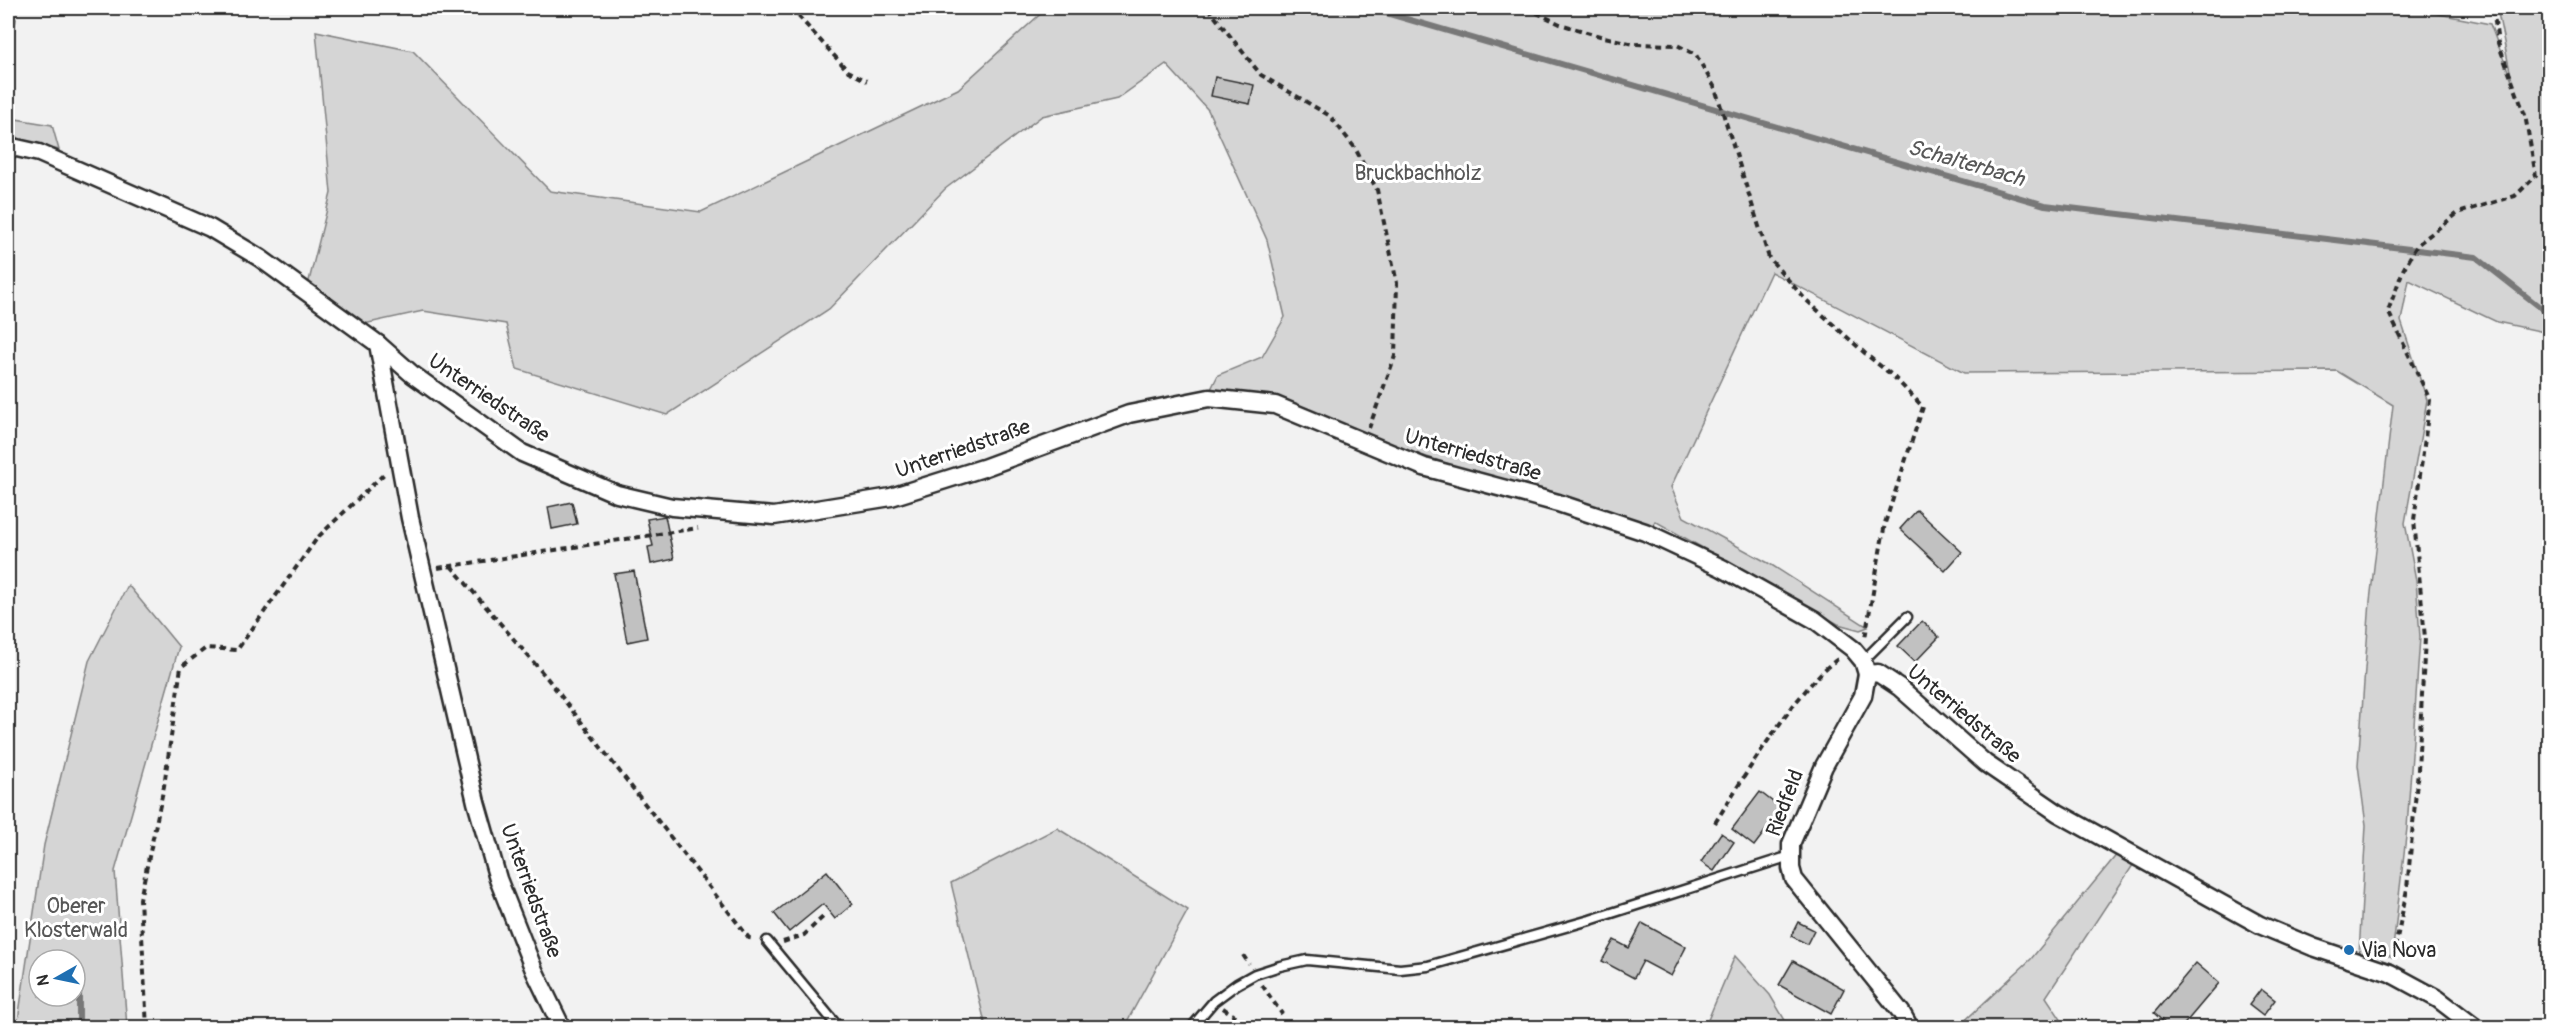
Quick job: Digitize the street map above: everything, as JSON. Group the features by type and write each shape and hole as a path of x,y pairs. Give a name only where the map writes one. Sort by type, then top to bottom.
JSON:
{"street":[{"name":"Unterriedstraße","path":"8,146 39,153 210,228 260,258 378,344 412,374 522,453 616,494 672,507 774,516 891,497 983,468 1129,414 1209,398 1275,405 1424,467 1558,503 1645,532 1722,568 1815,620 1861,661 1899,687 1984,763 2058,813 2112,845 2260,925 2313,947 2390,973 2438,999 2476,1028"},
{"name":"Unterriedstraße","path":"378,344 410,518 476,802 498,879 534,970 562,1028"},
{"name":"Riedfeld","path":"1861,661 1863,696 1824,766 1802,812 1791,844 1790,856 1794,879 1901,1012 1910,1028"}],"lane":[{"path":"1861,661 1907,617"},
{"path":"1191,1028 1214,1001 1237,984 1255,974 1280,966 1306,960 1400,969 1428,966 1590,920 1790,856"},
{"path":"767,941 839,1028"}],"path":[{"path":"791,8 848,71 867,81"},
{"path":"1208,8 1261,75 1330,116 1355,148 1377,190 1397,283 1395,356 1364,443"},
{"path":"1527,8 1560,24 1590,33 1634,44 1677,45 1696,55 1715,88 1769,258 1804,298 1893,376 1923,407 1886,523 1867,634 1862,644 1861,661 1828,665 1763,744 1715,823"},
{"path":"2390,973 2407,889 2419,759 2425,638 2414,520 2430,400 2388,311 2417,244 2458,213 2515,196 2536,176 2525,115 2498,43 2493,8"},
{"path":"147,1028 140,899 164,786 181,667 206,648 237,650 318,537 385,473"},
{"path":"708,527 451,566 548,678 749,938 784,942 804,935 824,916"}],"green space":[{"name":"Bruckbachholz","path":"1047,8 2408,8 2490,24 2512,81 2497,8 2549,8 2549,333 2497,322 2409,280 2401,321 2427,400 2405,523 2416,580 2420,637 2407,828 2392,956 2359,955 2366,825 2358,765 2370,601 2393,405 2337,371 1964,373 1771,272 1671,487 1684,517 1770,564 1868,627 1860,630 1838,624 1655,521 1651,528 1367,438 1209,393 1218,375 1262,357 1285,317 1267,240 1208,110 1166,64 1117,99 1042,116 945,189 829,309 667,415 517,369 506,324 423,311 364,324 308,285 331,193 316,31 413,51 550,191 701,212 958,89"},
{"path":"8,16 16,19 8,69"},
{"path":"8,114 10,118 52,125 59,150 8,138"},
{"name":"Oberer Klosterwald","path":"128,585 179,647 115,871 127,1027 17,1027 27,960 27,1008 87,1008 87,948 29,948 44,845 89,661"},
{"path":"1057,828 1188,910 1124,1027 986,1027 951,883"},
{"path":"2123,847 2139,856 2046,997 2066,1027 1957,1028 2031,959"},
{"path":"1735,956 1770,995 1789,1027 1705,1027"}],"building":[{"path":"1215,77 1254,85 1250,104 1211,96"},
{"path":"572,502 577,524 552,529 548,507"},
{"path":"1917,510 1962,552 1945,571 1900,529"},
{"path":"665,516 674,559 651,564 648,547 653,546 647,519"},
{"path":"634,571 647,638 627,642 614,574"},
{"path":"1922,621 1939,637 1915,662 1898,646"},
{"path":"1760,792 1782,809 1754,846 1732,829"},
{"path":"1721,833 1734,842 1714,871 1701,862"},
{"path":"827,871 853,904 835,919 823,904 789,932 774,913"},
{"path":"1798,922 1814,930 1807,944 1791,936"},
{"path":"1642,923 1686,947 1671,976 1643,961 1634,978 1602,961 1614,940 1629,948"},
{"path":"1793,961 1844,989 1831,1014 1779,985"},
{"path":"2196,963 2219,983 2181,1028 2170,1028 2154,1013"},
{"path":"2261,989 2275,1000 2263,1016 2249,1005"}],"waterway":[{"name":"Schalterbach","path":"1369,8 2045,205 2476,257 2550,315"},
{"path":"79,1008 79,1028"}],"place":[{"name":"Via Nova","path":"2349,950"}]}
